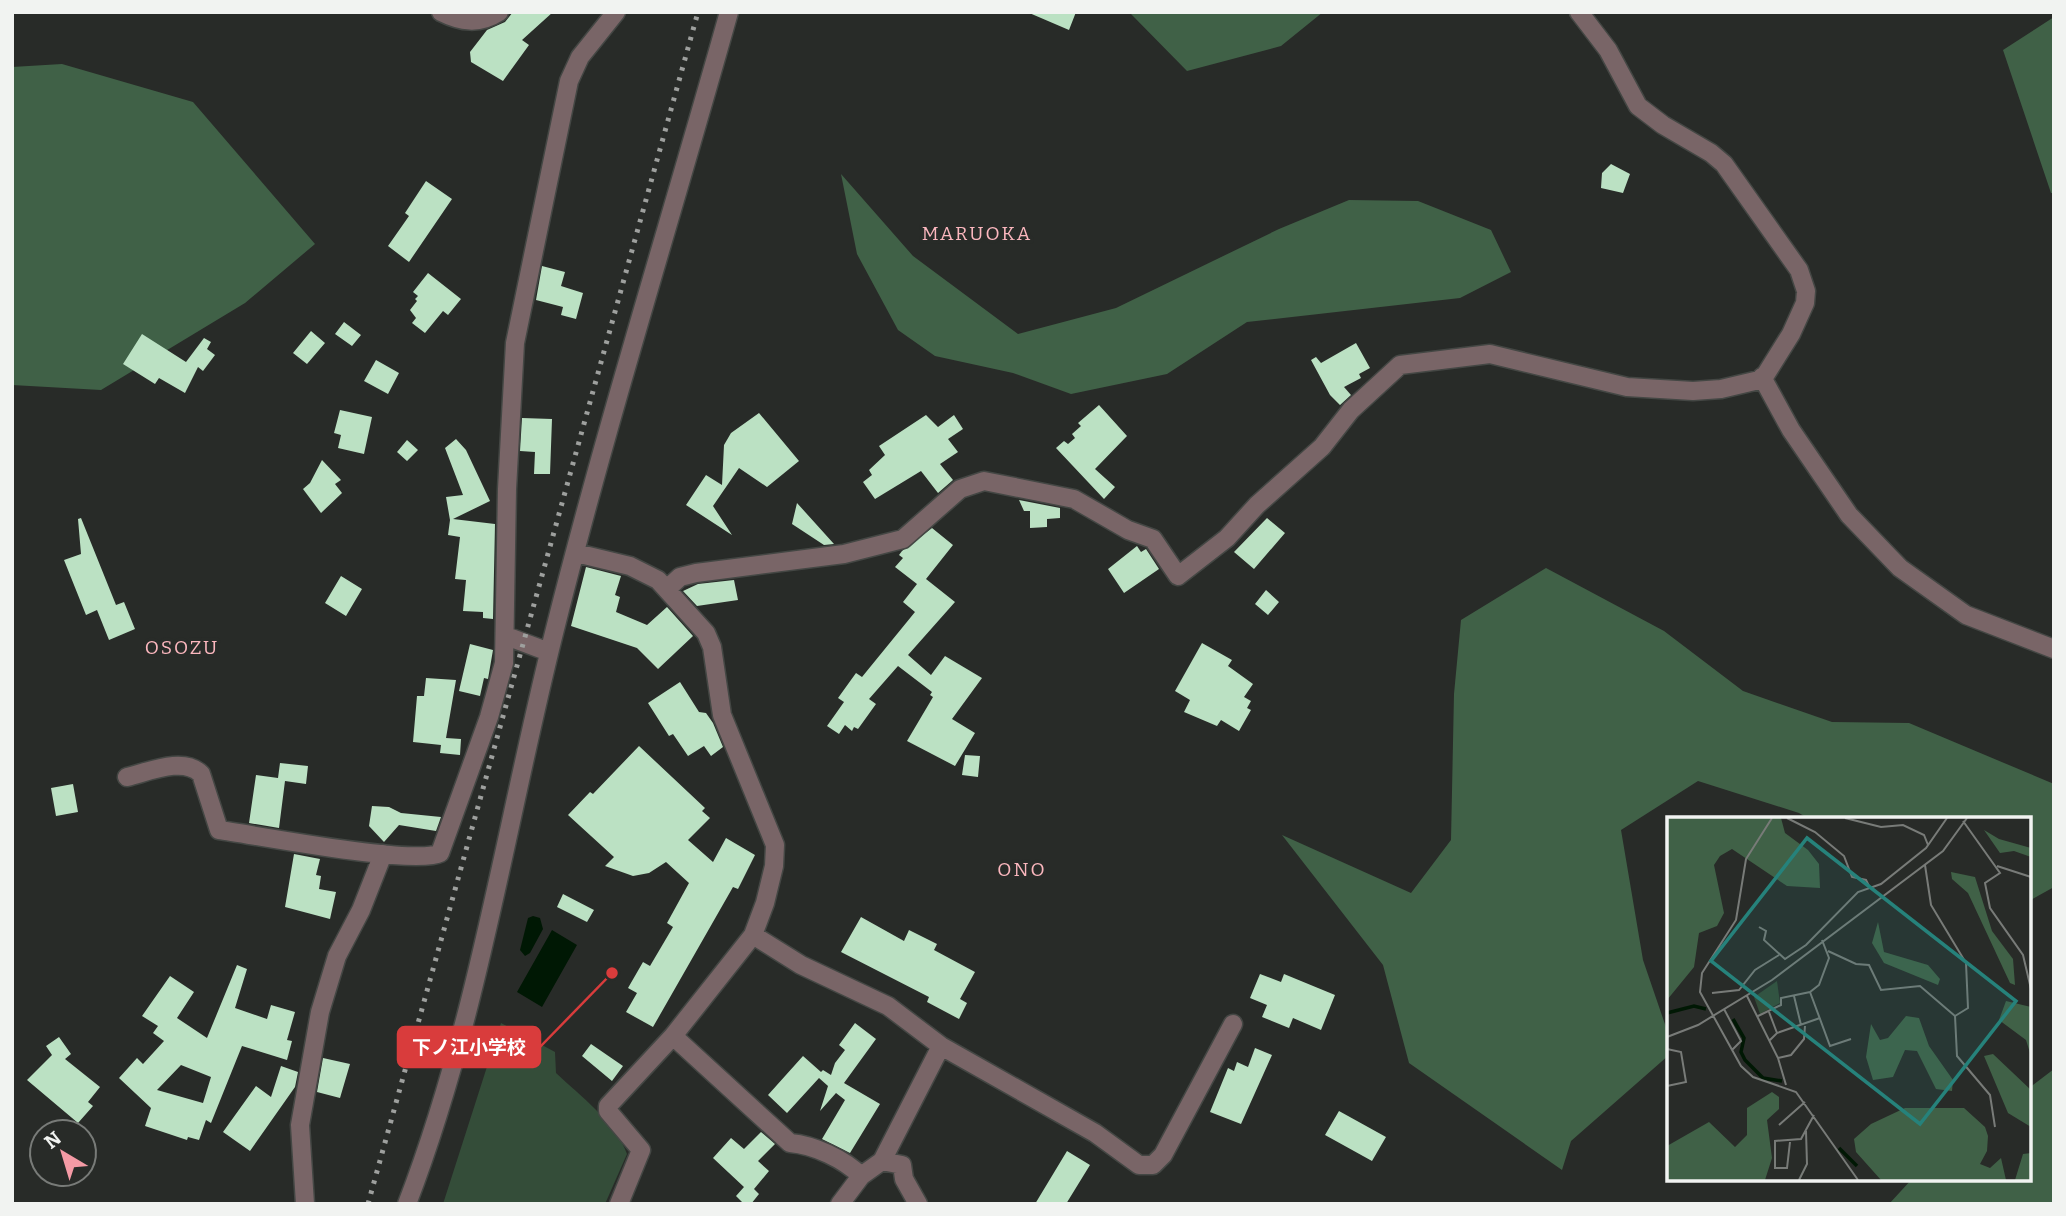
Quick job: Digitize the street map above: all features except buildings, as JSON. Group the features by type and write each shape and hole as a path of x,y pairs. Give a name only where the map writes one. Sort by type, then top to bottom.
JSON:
{"street":[{"path":"441,12 464,22 481,20 499,12"},
{"path":"127,776 185,764 194,767 201,774 219,830 409,858 429,857 440,853 499,684 506,636 512,373 522,304 569,81 580,57 616,12"},
{"path":"407,1204 433,1133 473,995 549,652 729,12"},
{"path":"668,588 680,577 696,573 844,554 903,539 960,489 985,481 1074,499 1128,530 1153,540 1178,576 1227,538 1257,505 1322,447 1351,410 1400,365 1490,354 1627,387 1693,391 1721,389 1762,377 1791,334 1805,303 1806,291 1799,270 1724,164 1712,152 1681,136 1638,106 1608,50 1579,12"},
{"path":"1762,377 1791,429 1849,515 1900,568 1966,615 2054,649"},
{"path":"576,553 641,570 668,588 709,640 722,715 775,845 765,903 753,935 673,1036 608,1106 608,1111 641,1150 619,1204"},
{"path":"506,636 549,652"},
{"path":"304,1204 300,1125 317,1024 337,956 361,910 383,854"},
{"path":"753,935 801,965 888,1006 940,1046 1095,1133 1139,1165 1148,1167 1163,1155 1233,1024"},
{"path":"673,1036 790,1143 801,1144 849,1164 861,1176"},
{"path":"840,1204 861,1176 881,1161 940,1046"},
{"path":"881,1161 902,1165 904,1179 918,1204"}],"shaded area":[{"path":"1323,12 1281,46 1187,71 1131,14"},
{"path":"2054,17 2054,193 2051,193 2003,50"},
{"path":"62,64 193,102 315,244 245,303 101,390 12,385 12,67"},
{"path":"841,174 913,256 1018,334 1116,308 1279,229 1349,200 1418,201 1491,230 1511,272 1460,298 1247,322 1167,374 1071,394 1013,373 935,356 898,330 857,254"},
{"path":"1546,568 1664,631 1743,691 1832,722 1909,723 2054,784 2054,887 2031,900 2031,817 1806,817 1698,781 1621,830 1643,960 1667,1030 1667,1057 1571,1141 1562,1170 1409,1063 1383,965 1282,835 1411,893 1451,840 1454,694 1461,620"},
{"path":"528,918 540,918 543,929 530,953 525,956 520,950"},
{"path":"552,930 577,945 542,1007 517,992"},
{"path":"501,1023 555,1052 556,1073 606,1120 622,1142 627,1154 605,1204 443,1204"},
{"path":"2054,1069 2054,1204 1889,1204 1910,1181 2031,1181 2031,1086"}],"railway":[{"path":"368,1204 698,12"}],"place":[{"name":"下ノ江小学校","path":"612,973"}],"district":[{"name":"MARUOKA","path":"977,233"},
{"name":"OSOZU","path":"182,647"},
{"name":"ONO","path":"1022,869"}]}
